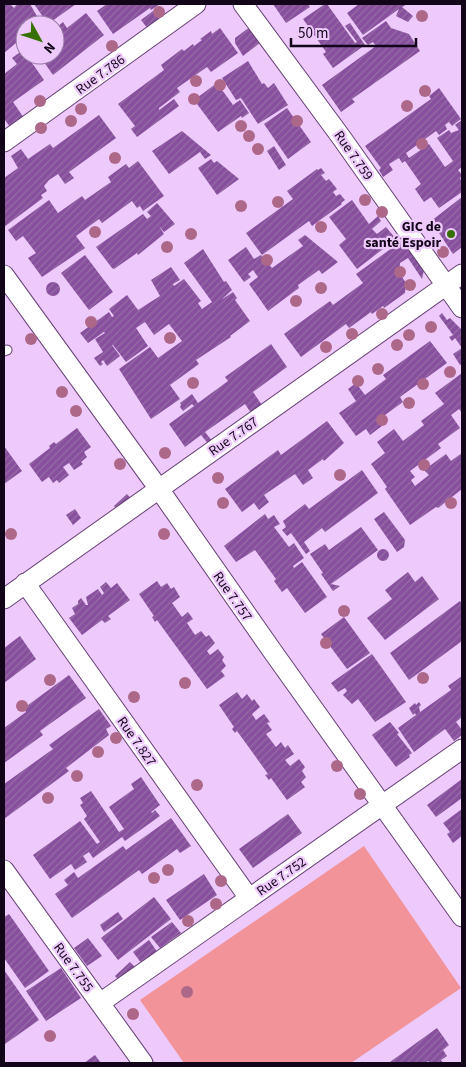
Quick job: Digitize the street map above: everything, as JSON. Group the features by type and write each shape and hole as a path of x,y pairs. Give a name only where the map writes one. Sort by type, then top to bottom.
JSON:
{"street":[{"name":"Rue 7.786","path":"4,142 196,4"},
{"name":"Rue 7.759","path":"243,4 341,137 462,308"},
{"name":"Rue 7.767","path":"4,599 462,274"},
{"name":"Rue 7.757","path":"4,275 159,489 462,917"},
{"name":"Rue 7.827","path":"26,584 249,898"},
{"name":"Rue 7.752","path":"100,1003 462,748"},
{"name":"Rue 7.755","path":"4,870 143,1063"}],"shaded area":[{"path":"364,846 461,988 351,1063 184,1063 140,1000"}],"building":[{"path":"4,4 10,4 14,8 17,4 30,4 36,15 15,15 15,44 4,53"},
{"path":"34,4 76,4 61,15 42,15"},
{"path":"107,4 160,4 151,10 150,8 113,34 97,11"},
{"path":"273,4 308,4 310,7 286,23"},
{"path":"327,4 355,43 357,42 345,26 350,23 365,45 333,68 323,54 326,52 303,19"},
{"path":"359,4 407,4 402,7 413,16 408,22 396,16 399,9 363,35 347,13"},
{"path":"153,11 160,20 148,29 141,20"},
{"path":"86,13 104,35 53,75 46,65 65,65 65,25 67,28"},
{"path":"386,21 391,28 409,34 420,51 352,99 355,102 341,112 322,85 376,46 373,42 368,45 362,38"},
{"path":"250,27 261,42 243,56 235,43 235,38"},
{"path":"220,28 238,53 211,72 207,67 177,88 180,92 159,108 159,110 174,99 179,106 137,137 131,129 135,126 118,104 164,70 161,65 182,49 184,51 193,44 194,46 211,31 212,34"},
{"path":"248,61 262,84 264,83 268,88 274,83 288,105 258,124 241,98 236,100 222,78"},
{"path":"16,65 34,65 44,80 13,102 24,118 11,128 4,119 4,74"},
{"path":"217,83 233,105 240,100 249,113 242,118 241,116 218,132 194,100"},
{"path":"439,88 461,119 452,126 449,122 445,125 447,129 439,135 436,131 406,153 409,158 429,144 445,167 453,161 437,138 449,130 451,133 459,130 455,125 462,120 462,167 458,170 462,175 460,179 462,181 462,192 439,208 431,197 424,202 415,189 421,184 405,161 402,163 399,158 389,164 393,170 383,177 379,170 381,168 365,146 431,99 429,96"},
{"path":"287,108 311,142 288,159 264,124"},
{"path":"99,115 116,138 69,172 74,178 65,184 58,174 49,180 44,186 47,191 41,195 43,198 4,227 4,178 18,168 11,156 21,149 28,159 50,144 53,148"},
{"path":"182,131 211,155 205,159 200,152 169,174 152,151"},
{"path":"274,146 286,165 279,170 267,151"},
{"path":"211,159 214,163 217,161 239,179 217,195 198,168"},
{"path":"138,161 164,196 143,211 140,206 137,208 132,201 102,223 99,219 76,236 85,248 42,277 28,258 36,253 23,236 16,241 8,230 49,200 58,213 82,196 85,200 111,182 108,177 126,164 129,168"},
{"path":"321,168 325,173 321,175 326,181 329,179 337,189 333,192 336,196 340,194 345,200 312,226 309,221 262,255 246,233 293,199 287,191"},
{"name":"GIC de santé Espoir","path":"462,197 462,247 453,254 431,221"},
{"path":"352,200 369,224 378,216 381,221 372,229 377,234 386,227 396,239 357,269 339,245 346,239 329,217"},
{"path":"157,203 175,224 164,232 159,226 164,234 138,255 137,253 114,269 112,268 96,247 143,214 147,219 151,216 147,212"},
{"path":"305,235 338,262 322,274 319,270 268,311 249,284 258,277 253,270 248,274 251,277 244,282 228,260 246,247 254,259 261,255 272,268 303,246 298,240"},
{"path":"403,240 424,270 422,279 408,258 400,263 399,272 406,283 405,293 384,308 383,306 372,314 371,312 349,328 346,324 301,357 284,334 330,301 333,305 363,283 356,274"},
{"path":"203,249 224,282 226,281 232,290 221,300 233,292 237,298 235,300 250,321 231,337 196,360 199,364 170,385 180,399 151,419 119,369 150,347 158,358 182,341 169,324 154,335 145,322 136,328 148,346 126,362 112,345 120,356 107,366 103,360 101,362 103,364 100,366 94,358 103,352 95,339 105,333 88,343 80,333 109,312 112,317 114,316 109,309 127,295 138,310 160,296 151,280 171,267 180,280 173,284 174,286 184,279 201,301 198,303 202,309 212,302 184,263"},
{"path":"85,255 113,292 89,310 61,273"},
{"path":"50,282 56,282 60,289 56,296 50,296 46,292 46,286"},
{"path":"442,313 447,320 450,318 462,330 462,348 455,338 452,341 449,337 453,335 439,316"},
{"path":"430,341 447,363 400,397 403,402 378,420 382,426 370,435 366,429 356,436 339,413 356,401 348,389 356,383 365,395 386,379 383,375"},
{"path":"271,344 287,367 253,392 264,408 253,416 245,404 205,432 213,442 210,446 201,435 185,447 169,424 194,406 192,404 183,411 180,403 192,394 198,403 228,381 225,377"},
{"path":"462,348 462,364 460,365 453,354"},
{"path":"462,373 462,413 459,409 451,415 460,428 438,444 441,448 410,471 415,477 411,480 415,486 429,475 424,470 446,454 451,461 462,453 462,489 438,508 436,507 410,525 385,489 387,487 371,464 385,453 377,442 394,429 403,441 424,425 421,421 444,404 435,393"},
{"path":"327,421 344,443 324,461 323,459 308,470 313,478 303,485 295,474 264,495 269,502 259,510 254,503 242,512 225,489 278,450 281,455"},
{"path":"77,428 91,447 84,452 87,457 81,462 83,464 74,470 69,463 63,467 69,475 59,483 57,480 53,483 49,477 42,482 29,464 50,448 49,446 54,442 56,444"},
{"path":"4,446 22,471 4,484"},
{"path":"362,470 378,493 325,532 322,528 304,542 310,551 306,554 291,533 287,536 282,530 286,527 283,521 305,504 309,509"},
{"path":"127,494 134,502 120,514 114,506"},
{"path":"75,509 81,518 73,525 66,515"},
{"path":"384,512 405,540 404,547 397,552 374,519"},
{"path":"265,514 268,519 274,515 280,524 274,527 289,547 294,543 304,558 293,566 294,568 302,562 327,597 305,613 287,588 282,592 274,581 276,579 255,550 236,562 224,546"},
{"path":"361,527 378,550 331,584 340,586 333,591 310,554 325,544 329,550"},
{"path":"381,549 385,549 389,555 385,561 381,561 377,557 377,553"},
{"path":"408,572 415,582 422,576 439,599 385,640 367,618 392,599 385,590"},
{"path":"157,581 161,587 167,583 171,589 174,587 180,597 172,603 182,617 188,612 193,619 187,623 195,635 201,631 206,637 209,635 215,643 207,651 210,655 218,649 224,657 222,660 226,666 221,671 225,676 207,689 157,620 155,622 152,617 154,616 139,594"},
{"path":"106,582 111,588 117,583 130,600 108,616 111,619 105,623 102,620 82,635 69,618 75,614 72,608 78,604 81,598 88,605 86,597 98,589 102,595 104,593 100,587"},
{"path":"460,601 462,604 462,641 409,680 390,653"},
{"path":"344,617 370,653 347,669 321,634"},
{"path":"20,636 36,659 4,683 4,648"},
{"path":"372,654 406,702 375,722 358,699 352,704 343,695 347,691 345,688 338,692 331,683"},
{"path":"69,675 86,698 40,731 43,735 4,763 4,728 26,712 24,708"},
{"path":"462,676 462,717 456,722 462,730 462,735 454,741 445,729 414,752 398,728 416,715 415,713 413,715 409,708 419,702 421,705 419,707 420,712 451,690 448,686"},
{"path":"237,692 242,699 247,694 260,707 252,714 256,720 264,714 270,722 267,723 272,730 266,734 276,747 281,742 285,748 288,745 294,754 285,760 290,766 299,759 305,767 302,771 306,777 301,782 305,787 287,800 271,778 269,780 265,775 268,774 237,731 235,733 232,729 234,727 219,705"},
{"path":"99,709 111,726 106,729 109,735 66,768 69,771 4,819 4,784 53,749 49,745"},
{"path":"390,722 412,753 409,755 410,757 396,767 372,735"},
{"path":"141,777 160,805 151,812 155,810 160,816 125,841 122,837 93,858 89,852 83,856 87,862 75,870 71,864 50,879 33,855 80,821 97,844 100,842 84,819 87,816 80,805 83,803 80,798 91,791 119,832 124,829 109,807 134,789 131,784"},
{"path":"462,779 462,798 436,817 427,805"},
{"path":"462,809 462,836 453,843 447,834 450,832 443,823"},
{"path":"288,814 302,833 253,868 239,849"},
{"path":"171,818 191,846 180,853 177,849 142,874 139,870 72,918 55,894 68,885 64,880 74,872 78,878 123,846 126,850"},
{"path":"204,874 217,895 180,920 166,900"},
{"path":"154,897 171,919 118,960 101,938"},
{"path":"118,912 123,919 104,932 100,925"},
{"path":"9,914 49,971 25,988 4,958 4,917"},
{"path":"172,922 181,933 160,948 151,937"},
{"path":"88,938 102,956 87,966 74,948"},
{"path":"149,940 158,953 142,964 133,952"},
{"path":"130,962 138,970 122,984 115,976"},
{"path":"61,968 81,998 46,1021 26,991"},
{"path":"4,970 39,1020 5,1044 4,1042"},
{"path":"437,1028 449,1045 443,1050 447,1056 441,1060 443,1063 430,1063 428,1061 425,1063 390,1062"},
{"path":"95,1055 101,1063 84,1063"}],"place":[{"name":"GIC de santé Espoir","path":"451,234"}]}
